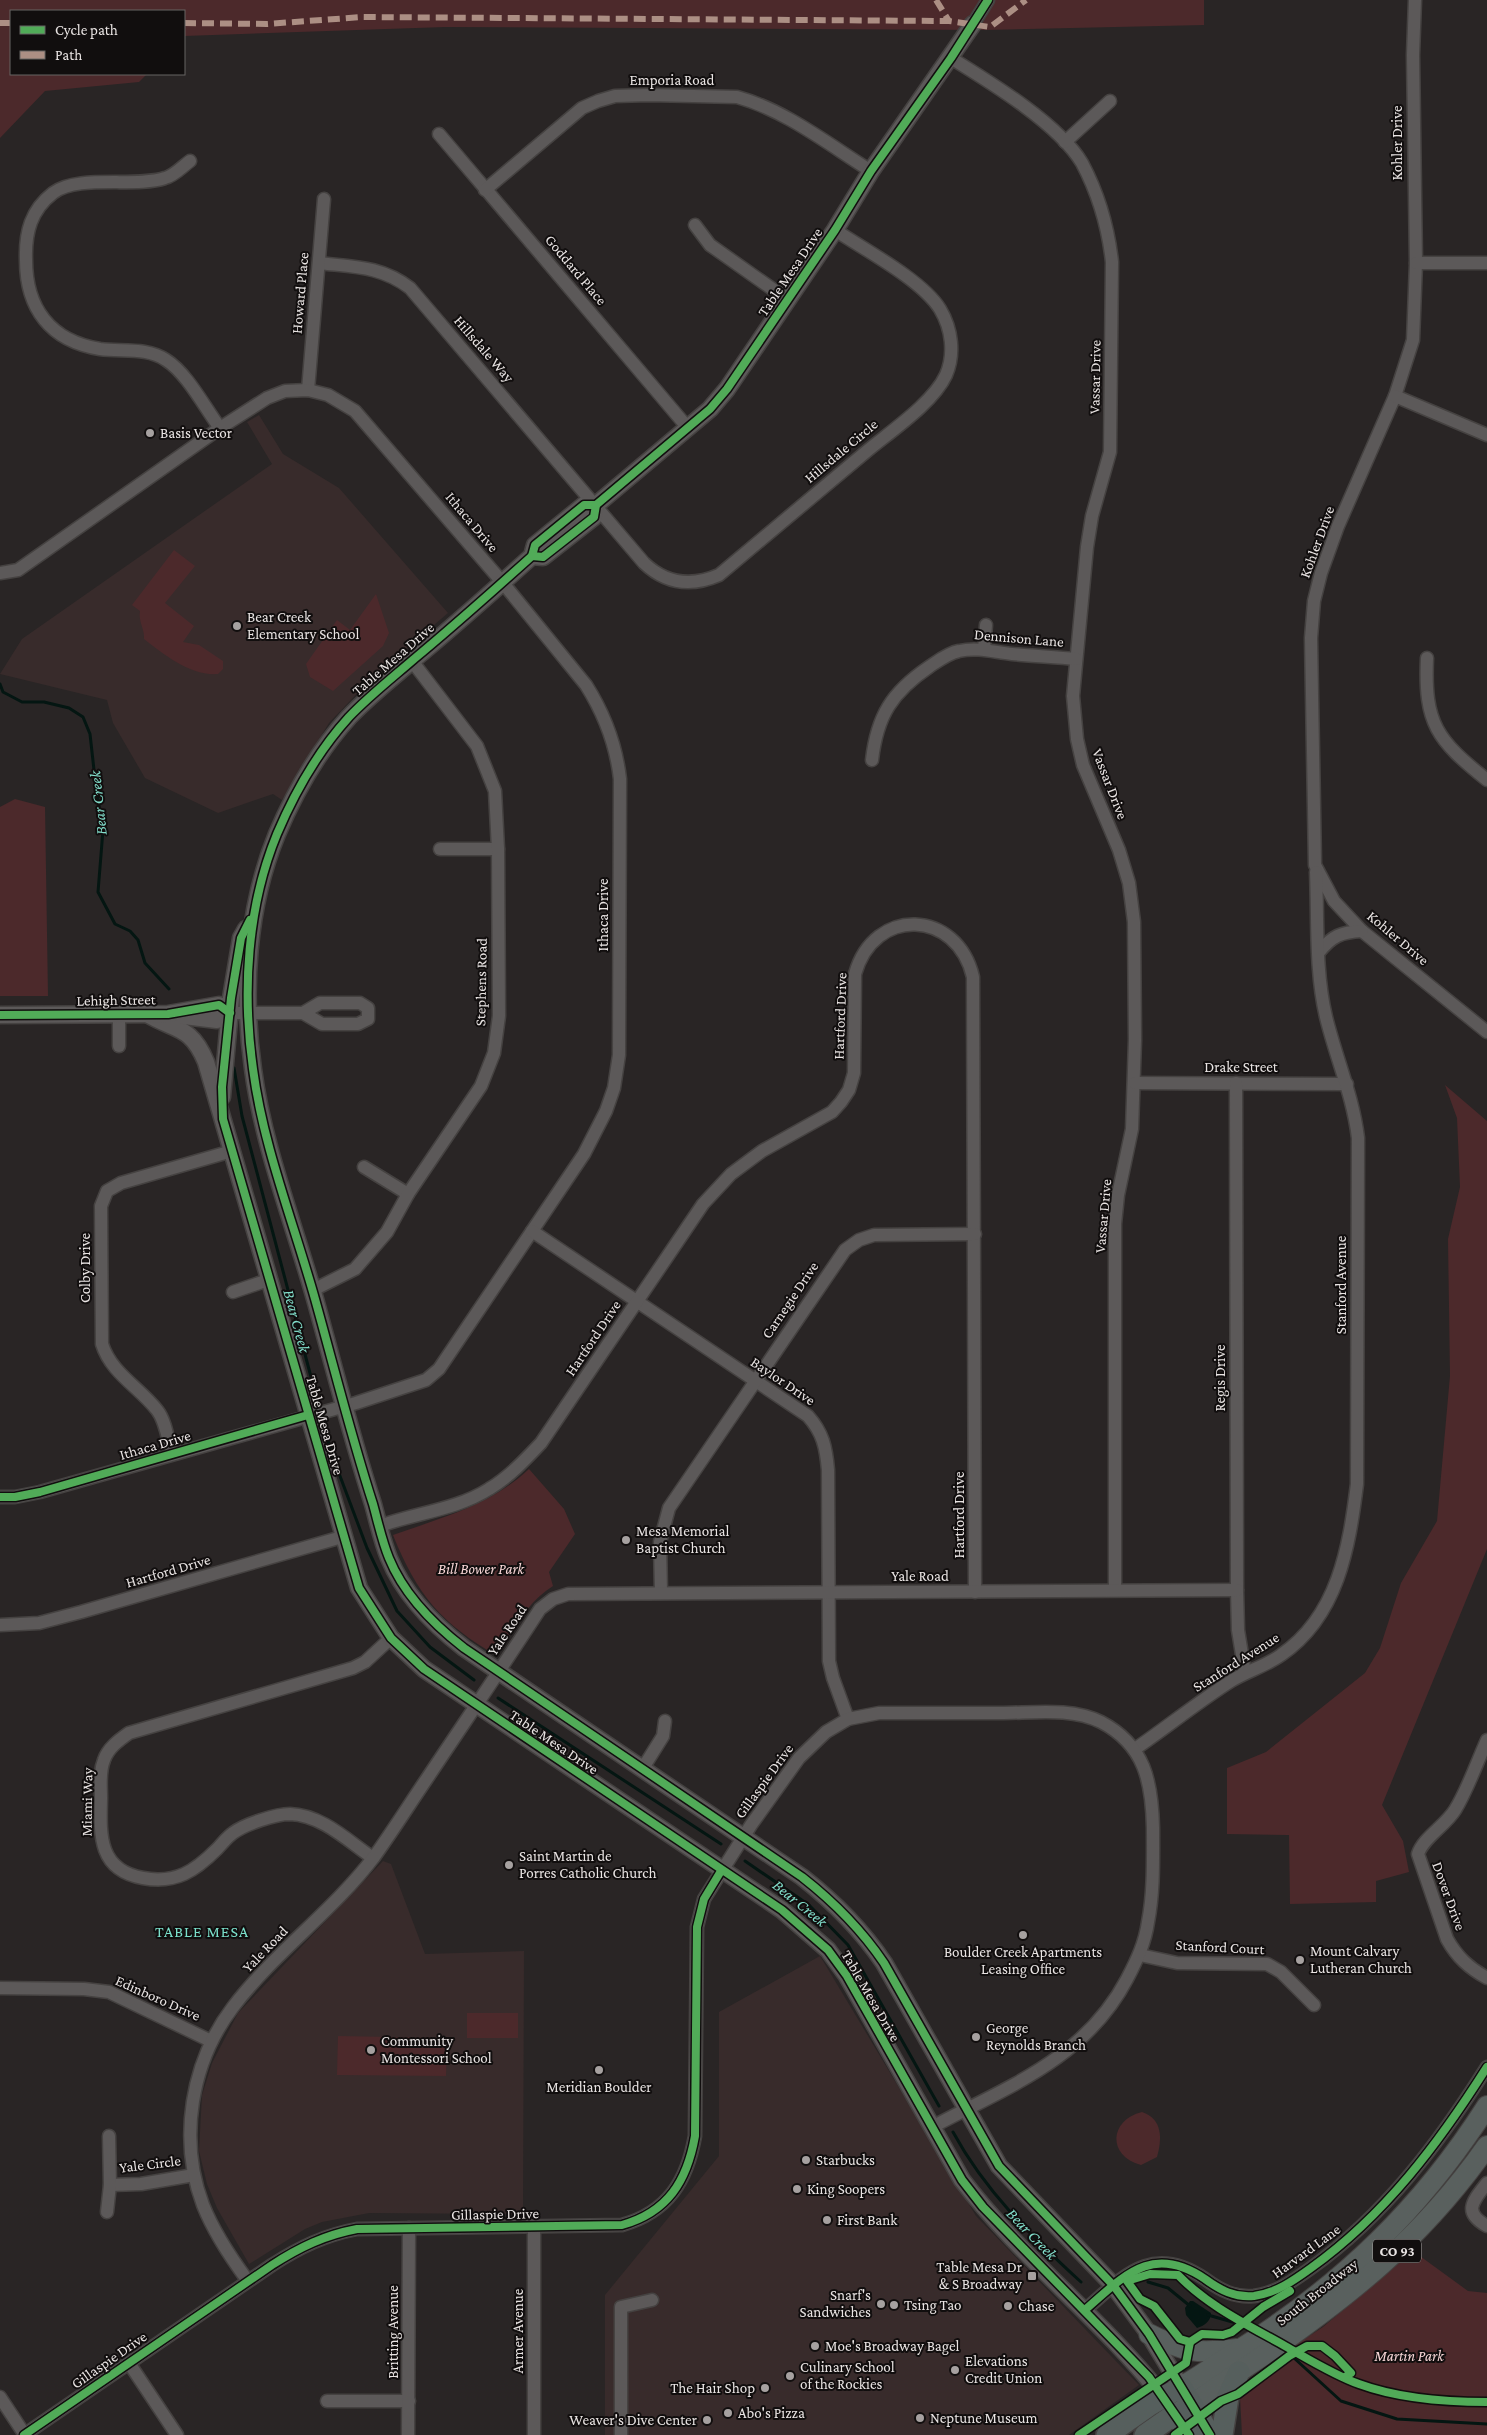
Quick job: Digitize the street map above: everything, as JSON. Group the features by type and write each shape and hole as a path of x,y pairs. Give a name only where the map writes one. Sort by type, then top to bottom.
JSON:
{"highway":[{"path":"1222,2435 1228,2397 1239,2372"},
{"name":"South Broadway","path":"1107,2435 1178,2401"},
{"name":"South Broadway","path":"1145,2435 1178,2401"},
{"name":"Table Mesa Drive","path":"1178,2401 1189,2435"},
{"name":"Table Mesa Drive","path":"1178,2401 1210,2435"}],"main road":[{"name":"South Broadway","path":"1178,2401 1241,2348 1319,2292 1384,2238 1439,2174 1487,2106"},
{"name":"South Broadway","path":"1178,2401 1239,2372 1340,2302 1387,2261 1447,2198 1487,2146"},
{"path":"1149,2334 1188,2351 1205,2353 1241,2348"}],"street":[{"path":"974,24 988,0"},
{"name":"Kohler Drive","path":"1415,0 1413,54 1416,263 1413,340 1395,396 1338,526 1321,573 1314,600 1311,638 1315,865 1334,901 1362,931 1487,1032"},
{"name":"Table Mesa Drive","path":"974,24 871,171 835,230 727,389 710,409 596,505 584,505 535,545 532,556 503,583 412,661 384,682 348,718 307,776 289,806 268,855 254,914 250,944 248,1013 253,1070 262,1115 284,1197 313,1290 339,1407 393,1566 405,1588 427,1618 450,1637 823,1893 868,1939 898,1986 965,2109 999,2166 1113,2285 1149,2334 1178,2401"},
{"name":"Vassar Drive","path":"951,58 1024,106 1065,142 1081,162 1100,202 1109,231 1112,262 1110,452 1092,516 1087,547 1073,696 1077,739 1083,765 1119,850 1129,884 1134,922 1134,1083 1132,1129 1118,1195 1115,1224 1116,1590"},
{"name":"Emporia Road","path":"485,190 582,108 615,96 659,95 743,98 772,110 871,171"},
{"path":"1065,142 1110,101"},
{"name":"Goddard Place","path":"439,134 688,428"},
{"path":"190,161 167,178 140,182 94,183 55,191 41,203 32,217 28,229 27,289 41,315 62,336 81,345 153,353 167,360 179,371 220,428"},
{"name":"Howard Place","path":"308,390 324,199"},
{"path":"694,225 710,245 788,300"},
{"name":"Hillsdale Circle","path":"596,505 653,572 667,580 688,583 704,582 718,575 937,390 946,374 951,356 951,338 940,309 926,292 835,230"},
{"name":"Hillsdale Way","path":"319,263 376,269 395,277 410,288 596,505"},
{"path":"1416,263 1487,263"},
{"name":"Ithaca Drive","path":"0,573 18,570 220,428 267,398 285,391 308,390 328,395 356,411 503,583 586,685 611,733 620,779 619,1055 614,1088 606,1111 584,1154 439,1369 426,1380 339,1407 40,1492 15,1497 0,1497"},
{"path":"1395,396 1487,436"},
{"path":"984,649 986,625"},
{"name":"Dennison Lane","path":"872,760 876,732 884,713 895,696 917,675 942,658 957,651 984,649 1008,654 1076,659"},
{"path":"1427,658 1426,689 1429,709 1435,728 1446,744 1487,780"},
{"name":"Stephens Road","path":"313,1290 355,1269 387,1232 408,1194 481,1086 494,1053 499,1016 498,849 495,792 477,746 412,661"},
{"path":"440,849 498,849"},
{"name":"Stanford Avenue","path":"1135,1749 1245,1673 1281,1655 1301,1639 1315,1623 1332,1596 1340,1574 1352,1527 1357,1484 1358,1138 1355,1111 1326,1016 1320,982 1315,865"},
{"name":"Table Mesa Drive","path":"224,1119 222,1086 230,1012 241,938 254,914"},
{"name":"Hartford Drive","path":"380,1526 460,1503 488,1490 514,1472 540,1443 566,1408 691,1221 731,1174 762,1151 832,1112 841,1102 854,1073 855,974 859,962 868,947 880,935 896,927 914,924 932,927 948,935 960,946 969,961 974,977 975,1592"},
{"path":"1319,952 1331,938 1344,932 1362,931"},
{"name":"Lehigh Street","path":"0,1015 168,1014 219,1004 230,1012 303,1013"},
{"path":"119,1014 119,1046"},
{"name":"Table Mesa Drive","path":"146,1014 183,1030 196,1043 206,1062 224,1119 268,1280 312,1414 342,1536 359,1588 391,1638 424,1669 721,1871 782,1910 828,1950 847,1976 962,2180 983,2207 1149,2377 1178,2401"},
{"name":"Drake Street","path":"1134,1083 1348,1084"},
{"name":"Regis Drive","path":"1236,1083 1237,1590 1238,1630 1245,1673"},
{"name":"Colby Drive","path":"172,1454 158,1410 122,1376 105,1355 102,1344 101,1206 107,1191 121,1183 232,1151"},
{"path":"364,1167 408,1194"},
{"name":"Baylor Drive","path":"532,1230 808,1416 819,1428 826,1444 828,1470 830,1661 848,1719"},
{"name":"Carnegie Drive","path":"661,1593 660,1542 669,1508 837,1259 859,1240 874,1235 975,1234"},
{"path":"233,1292 268,1280"},
{"name":"Hartford Drive","path":"0,1625 39,1623 342,1536"},
{"name":"Yale Road","path":"248,2281 217,2235 203,2205 194,2174 190,2140 191,2112 199,2074 211,2041 234,2006 332,1904 373,1858 540,1609 553,1599 568,1594 1237,1590"},
{"name":"Miami Way","path":"373,1858 319,1821 303,1815 287,1814 248,1825 232,1833 188,1874 163,1880 143,1878 125,1873 105,1853 101,1839 101,1782 106,1756 116,1743 129,1733 353,1668 365,1662 391,1638"},
{"name":"Gillaspie Drive","path":"25,2435 248,2281 301,2247 333,2234 357,2229 622,2224 637,2220 656,2210 671,2195 681,2181 691,2160 695,2136 697,1927 704,1899 744,1837 807,1748 826,1732 848,1719 879,1713 1068,1713 1100,1722 1119,1733 1135,1749"},
{"path":"643,1768 663,1736 665,1721"},
{"name":"Dover Drive","path":"1487,1740 1456,1809 1444,1826 1420,1846 1418,1854 1447,1939 1453,1950 1461,1960 1487,1978"},
{"path":"932,2127 1037,2070 1083,2039 1102,2019 1140,1955 1148,1924 1153,1884 1152,1801 1146,1774 1135,1749"},
{"name":"Stanford Court","path":"1140,1955 1177,1963 1267,1964 1281,1972 1314,2005"},
{"name":"Edinboro Drive","path":"0,1988 84,1989 109,1992 211,2041"},
{"name":"Harvard Lane","path":"1085,2310 1113,2285 1137,2268 1162,2263 1177,2264 1192,2270 1231,2294 1251,2296 1264,2294 1290,2283 1332,2253 1385,2204 1423,2160 1459,2112 1487,2067"},
{"name":"Yale Circle","path":"107,2212 110,2185 109,2136"},
{"name":"Yale Circle","path":"110,2185 141,2184 194,2174"},
{"path":"1487,2183 1472,2202 1472,2211 1475,2218 1487,2226"},
{"name":"Armer Avenue","path":"534,2227 534,2435"},
{"name":"Britting Avenue","path":"408,2228 408,2435"},
{"path":"621,2435 621,2307 652,2300"},
{"path":"130,2363 177,2435"},
{"path":"0,2397 25,2435"},
{"path":"327,2401 409,2400"}],"shaded area":[{"name":"Bear Creek Elementary School","path":"259,415 283,454 339,488 448,613 369,681 329,723 282,800 273,794 218,813 145,778 113,723 107,700 0,674 22,639 272,464 247,422"},
{"name":"Community Montessori School","path":"383,1861 391,1864 425,1954 524,1951 523,2214 369,2213 322,2222 305,2229 249,2264 217,2208 207,2184 199,2151 202,2095 212,2063 238,2013"},
{"path":"820,1956 976,2216 1139,2385 1069,2435 605,2435 605,2295 719,2156 719,2012"},
{"path":"1190,2301 1211,2313 1207,2323 1197,2328 1186,2315 1185,2308"}],"green space":[{"path":"0,0 1204,0 1204,25 984,30 445,27 185,36 185,10 10,10 10,75 146,75 139,82 45,91 0,138"},
{"path":"174,550 195,566 165,603 194,626 183,642 199,645 223,661 223,669 218,674 198,672 188,668 169,658 144,639 140,611 132,605"},
{"path":"376,594 389,633 383,646 333,691 310,677 306,664 337,620 350,630"},
{"path":"15,799 45,807 48,996 0,996 0,807"},
{"path":"1445,1085 1487,1121 1487,1549 1382,1805 1403,1841 1409,1872 1376,1881 1376,1902 1290,1904 1289,1835 1227,1834 1227,1768 1266,1752 1365,1673 1380,1648 1401,1583 1437,1521 1450,1376 1448,1239 1460,1187 1457,1118"},
{"name":"Bill Bower Park","path":"529,1469 564,1509 575,1534 549,1572 553,1586 528,1608 497,1656 461,1632 433,1606 412,1575 393,1535 447,1516 482,1501 498,1492"},
{"path":"467,2013 518,2013 518,2038 467,2038"},
{"path":"338,2036 447,2038 446,2076 337,2075"},
{"path":"1142,2112 1154,2119 1159,2130 1160,2143 1157,2157 1141,2165 1122,2154 1116,2138 1123,2122 1131,2116"},
{"name":"Martin Park","path":"1413,2251 1468,2291 1487,2293 1487,2435 1242,2435 1240,2397 1283,2353 1323,2327"}],"waterway":[{"name":"Bear Creek","path":"0,684 3,692 22,702 44,702 69,708 83,717 90,734 103,830 98,892 115,924 130,931 138,940 145,963 169,989"},
{"name":"Bear Creek","path":"234,1068 242,1116 320,1411"},
{"name":"Bear Creek","path":"322,1417 331,1452 367,1548 397,1611 430,1647 474,1680"},
{"name":"Bear Creek","path":"498,1698 721,1844"},
{"name":"Bear Creek","path":"745,1861 809,1905 848,1945 939,2106"},
{"name":"Bear Creek","path":"953,2132 966,2154 995,2194 1027,2230 1081,2282"},
{"name":"Bear Creek","path":"1148,2282 1168,2288 1190,2306"},
{"name":"Bear Creek","path":"1208,2315 1236,2323"},
{"name":"Bear Creek","path":"1294,2358 1341,2401 1397,2419 1487,2424"}],"marked path":[{"path":"936,0 949,21"},
{"path":"185,23 267,24 362,17 949,21 990,27 1026,0"},
{"path":"0,23 10,23"}],"cycle path":[{"path":"988,0 951,58 871,171 835,230 727,389 710,409 596,505 584,505 535,545 532,556 364,702 327,744 299,788 277,834 259,891 253,920 248,980 250,1040 258,1098 271,1156 315,1299 382,1538 395,1572 411,1596 441,1629 464,1648 802,1877 846,1917 884,1963 999,2166 1113,2285 1149,2334 1210,2435"},
{"path":"532,556 543,557 594,517 596,505"},
{"path":"250,920 241,938 231,998 222,1087 223,1119 359,1588 391,1638 424,1669 782,1910 828,1950 847,1976 962,2180 983,2207 1149,2377 1189,2435"},
{"path":"0,1015 168,1014 219,1005 230,1013"},
{"path":"0,1497 15,1497 40,1492 308,1415"},
{"path":"24,2435 272,2265 323,2238 357,2229 622,2225 652,2212 663,2203 681,2181 687,2167 695,2136 697,1927 704,1899 721,1871"},
{"path":"1085,2310 1126,2276 1140,2268 1154,2264 1169,2264 1186,2269 1216,2287 1240,2296 1262,2294 1291,2282 1338,2247 1387,2201 1430,2150 1487,2067"},
{"path":"1190,2342 1180,2339 1154,2306 1140,2299 1127,2281 1150,2274 1178,2275 1215,2306 1322,2367 1359,2384 1406,2396 1487,2402"},
{"path":"1190,2342 1202,2334 1223,2335 1232,2332 1263,2307 1290,2291"},
{"path":"1079,2435 1186,2363 1190,2342"},
{"path":"1175,2435 1221,2401 1238,2394 1289,2356 1307,2346 1322,2346 1335,2356 1351,2373 1345,2377"}],"place":[{"name":"Basis Vector","path":"150,433"},
{"name":"Bear Creek Elementary School","path":"237,626"},
{"name":"Mesa Memorial Baptist Church","path":"626,1540"},
{"name":"Saint Martin de Porres Catholic Church","path":"509,1865"},
{"name":"Boulder Creek Apartments Leasing Office","path":"1023,1935"},
{"name":"Mount Calvary Lutheran Church","path":"1300,1960"},
{"name":"George Reynolds Branch","path":"976,2037"},
{"name":"Community Montessori School","path":"371,2050"},
{"name":"Meridian Boulder","path":"599,2070"},
{"name":"Starbucks","path":"806,2160"},
{"name":"King Soopers","path":"797,2189"},
{"name":"First Bank","path":"827,2220"},
{"name":"Table Mesa Dr & S Broadway","path":"1032,2276"},
{"name":"Snarf's Sandwiches","path":"881,2304"},
{"name":"Tsing Tao","path":"894,2305"},
{"name":"Chase","path":"1008,2306"},
{"name":"Moe's Broadway Bagel","path":"815,2346"},
{"name":"Elevations Credit Union","path":"955,2370"},
{"name":"Culinary School of the Rockies","path":"790,2376"},
{"name":"The Hair Shop","path":"765,2388"},
{"name":"Abo's Pizza","path":"728,2413"},
{"name":"Neptune Museum","path":"920,2418"},
{"name":"Weaver's Dive Center","path":"707,2420"}],"district":[{"name":"TABLE MESA","path":"202,1931"}]}
